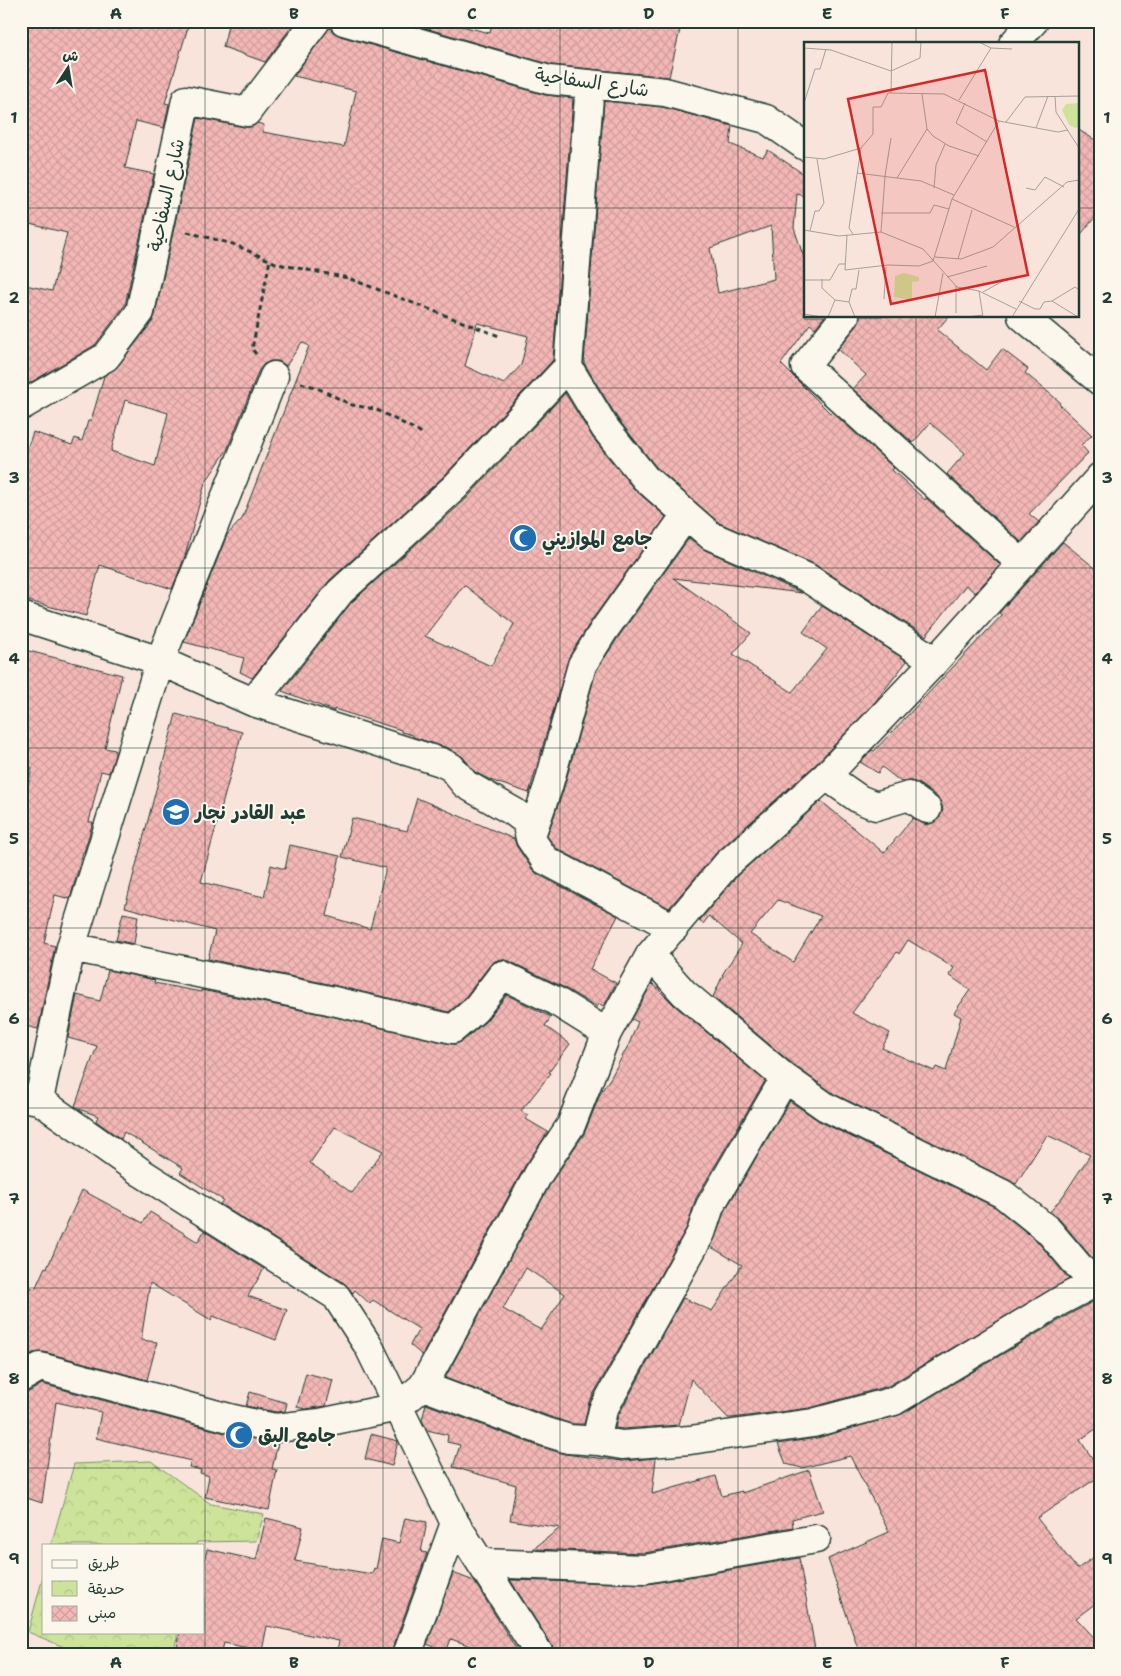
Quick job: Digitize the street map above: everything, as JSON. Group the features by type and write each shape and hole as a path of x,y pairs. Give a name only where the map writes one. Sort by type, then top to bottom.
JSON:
{"street":[{"name":"شارع السفاحية","path":"21,406 106,357 140,312 186,100 247,112 316,21"},
{"path":"1015,42 1034,21"},
{"name":"شارع السفاحية","path":"349,22 549,80 665,92 766,118 804,145"},
{"path":"590,84 568,367 604,428 645,478 711,536 806,577 935,661"},
{"path":"843,318 805,366 1022,564"},
{"path":"1024,318 1100,381"},
{"path":"253,702 340,592 455,487 568,367"},
{"path":"274,376 160,661 71,947 30,1099 142,1173 336,1296 369,1347 455,1523 482,1563 535,1652"},
{"path":"21,1378 40,1367 233,1420 275,1428 320,1423 398,1407 423,1386 539,1172 571,1125 607,1033 650,955 727,864 826,776 935,661 1100,477"},
{"path":"530,838 548,787 582,666 604,630 686,515"},
{"path":"21,616 160,661 253,702 441,762 451,767 465,784 526,821 530,838 545,860 674,928"},
{"path":"826,776 858,799 876,806 909,796 927,809"},
{"path":"71,947 329,1000 453,1029 475,1010 502,975 554,1000 607,1033"},
{"path":"423,1386 568,1439 598,1440 622,1445 690,1440 813,1423 894,1401 1060,1301 1096,1282 1048,1230 1003,1194 826,1107 786,1078 684,993 650,955"},
{"path":"598,1440 603,1410 700,1233 710,1206 786,1078"},
{"path":"407,1655 455,1523"},
{"path":"482,1563 645,1569 816,1539"}],"path":[{"path":"159,224 233,244 278,264 348,278 499,336"},
{"path":"270,260 252,349 274,376 315,387 352,405 376,409 422,432"}],"green space":[{"path":"151,1461 211,1504 264,1514 256,1541 197,1542 196,1544 51,1544 74,1464"},
{"path":"42,1580 42,1634 178,1634 173,1655 79,1655 28,1632"}],"building":[{"path":"21,21 169,21 188,27 165,103 169,104 164,128 136,121 125,168 154,174 125,305 95,345 21,388 21,284 52,291 67,233 21,222"},
{"path":"229,21 296,21 265,62 223,47"},
{"path":"401,21 441,21 490,33 492,21 682,21 669,77 552,65"},
{"path":"330,27 333,32 340,36 545,95 573,98 553,360 444,476 329,581 252,678 240,672 244,658 184,642 227,535 242,519 309,346 302,342 286,366 279,361 271,361 264,364 259,370 227,450 205,483 185,556 172,589 100,565 86,616 21,599 21,466 33,432 72,445 75,438 82,441 88,421 91,421 104,376 118,366 153,321 198,118 244,127 252,127 257,123 264,125 263,132 344,147 356,91 294,76","holes":["477,323 528,336 521,365 504,384 465,366","125,400 168,413 155,466 111,451"]},
{"path":"604,101 662,107 732,126 730,144 763,157 768,150 804,174 804,196 797,194 794,228 804,258 804,318 823,318 815,328 810,324 781,364 830,413 832,412 894,468 892,470 1000,565 975,593 966,585 926,636 814,564 719,523 656,467 618,419 584,363","holes":["771,226 774,279 718,293 710,248"]},
{"path":"1078,130 1100,143 1100,211 1078,238"},
{"path":"859,318 947,318 937,330 986,370 1002,349 1028,369 1025,373 1060,402 1059,404 1092,435 1081,445 1088,453 1029,514 1039,522 1021,542 947,474 965,453 930,423 913,443 853,389 866,375 838,349 857,326"},
{"path":"565,393 593,438 633,488 666,517 591,621 569,657 529,793 490,780 475,772 463,757 448,748 413,737 413,735 401,732 401,730 334,709 334,711 282,691 351,603 466,499","holes":["464,585 514,624 491,666 425,636"]},
{"path":"689,538 705,550 802,593 673,578 751,633 733,654 792,692 827,649 803,632 822,606 907,661 875,702 815,765 717,852 669,908 556,848 547,836 563,791 596,671"},
{"path":"1063,542 1100,572 1100,1265 1060,1220 1050,1212 1090,1155 1047,1135 1016,1184 834,1094 795,1066 713,997 722,975 742,944 709,916 703,924 699,921 738,875 821,801 884,853 913,818 926,825 933,823 939,818 943,810 941,802 918,783 911,781 901,782 882,767 878,773 860,762 872,750 874,751 1002,615 999,613","holes":["778,900 821,916 793,962 750,934","908,940 954,968 949,975 970,990 954,1013 961,1017 946,1071 936,1067 934,1071 882,1048 890,1033 852,1013"]},
{"path":"21,649 122,675 105,748 115,750 115,755 109,773 101,771 89,822 93,822 70,899 55,895 44,943 55,946 38,1029 21,1025 21,817 32,768 21,765"},
{"path":"176,714 242,732 201,882 264,897 271,865 285,869 290,845 340,856 327,916 370,929 386,868 342,857 352,818 407,831 417,798 514,839 517,847 537,874 618,916 590,969 616,983 604,1006 599,1004 597,1007 561,986 501,959 490,965 464,999 449,1012 208,959 215,931 125,907"},
{"path":"123,913 138,916 134,944 116,940"},
{"path":"108,970 155,980 154,983 201,992 201,990 326,1015 450,1044 463,1041 485,1022 507,995 551,1017 545,1026 570,1044 549,1072 551,1073 521,1111 528,1116 526,1119 548,1132 525,1166 422,1355 410,1345 419,1329 373,1300 370,1304 355,1290 353,1293 344,1283 220,1204 223,1200 180,1173 183,1168 124,1132 121,1139 96,1121 98,1116 75,1106 97,1046 68,1038 77,995 100,1001","holes":["335,1127 383,1151 352,1193 310,1163"]},
{"path":"652,983 674,1005 765,1081 696,1198 687,1227 589,1402 584,1424 572,1424 445,1378 552,1181 584,1134 601,1092 629,1044 638,1022 632,1019","holes":["526,1268 565,1294 541,1330 503,1309"]},
{"path":"790,1101 819,1121 995,1207 1037,1241 1069,1279 888,1386 810,1408 728,1418 691,1379 679,1425 615,1428 618,1416 683,1298 712,1311 742,1265 711,1247 724,1212"},
{"path":"82,1190 143,1223 150,1212 198,1242 204,1231 264,1269 248,1296 287,1310 276,1340 213,1316 211,1320 150,1283 141,1340 157,1342 147,1380 44,1352 33,1353 21,1360 21,1284 35,1289 45,1267 47,1268"},
{"path":"1100,1298 1100,1426 1080,1440 1100,1470 1100,1476 1037,1518 1077,1569 1100,1553 1100,1600 1076,1618 1100,1644 1100,1655 860,1655 828,1559 889,1532 850,1456 802,1468 786,1464 778,1444 817,1438 902,1414 1068,1315"},
{"path":"306,1373 333,1380 326,1406 305,1409 297,1407"},
{"path":"42,1384 229,1434 278,1443 272,1469 277,1470 269,1510 205,1497 209,1476 200,1473 201,1470 189,1467 191,1461 96,1438 101,1412 56,1402 42,1503 21,1496 21,1394 29,1392"},
{"path":"250,1392 287,1403 285,1411 276,1412 246,1406"},
{"path":"426,1404 564,1454 623,1461 656,1458 652,1494 716,1476 722,1496 742,1491 742,1493 809,1470 823,1511 792,1519 793,1527 644,1553 533,1549 560,1528 510,1520 516,1485 453,1467 460,1445 447,1442 448,1435 427,1430 422,1420"},
{"path":"371,1434 398,1441 392,1466 365,1459"},
{"path":"266,1518 303,1527 295,1561 372,1574 374,1568 376,1569 382,1539 399,1543 405,1518 427,1522 421,1552 427,1553 392,1650 392,1655 336,1655 339,1641 267,1626 262,1651 224,1643 221,1655 176,1655 180,1634 205,1634 205,1558 207,1549 256,1560"},
{"path":"799,1558 816,1655 557,1655 510,1580 648,1584"},
{"path":"453,1573 474,1581 520,1655 496,1655 451,1639 446,1652 427,1644"}],"place":[{"name":"جامع الموازيني","path":"523,538"},
{"name":"عبد القادر نجار","path":"176,812"},
{"name":"جامع البق","path":"239,1435"}]}
